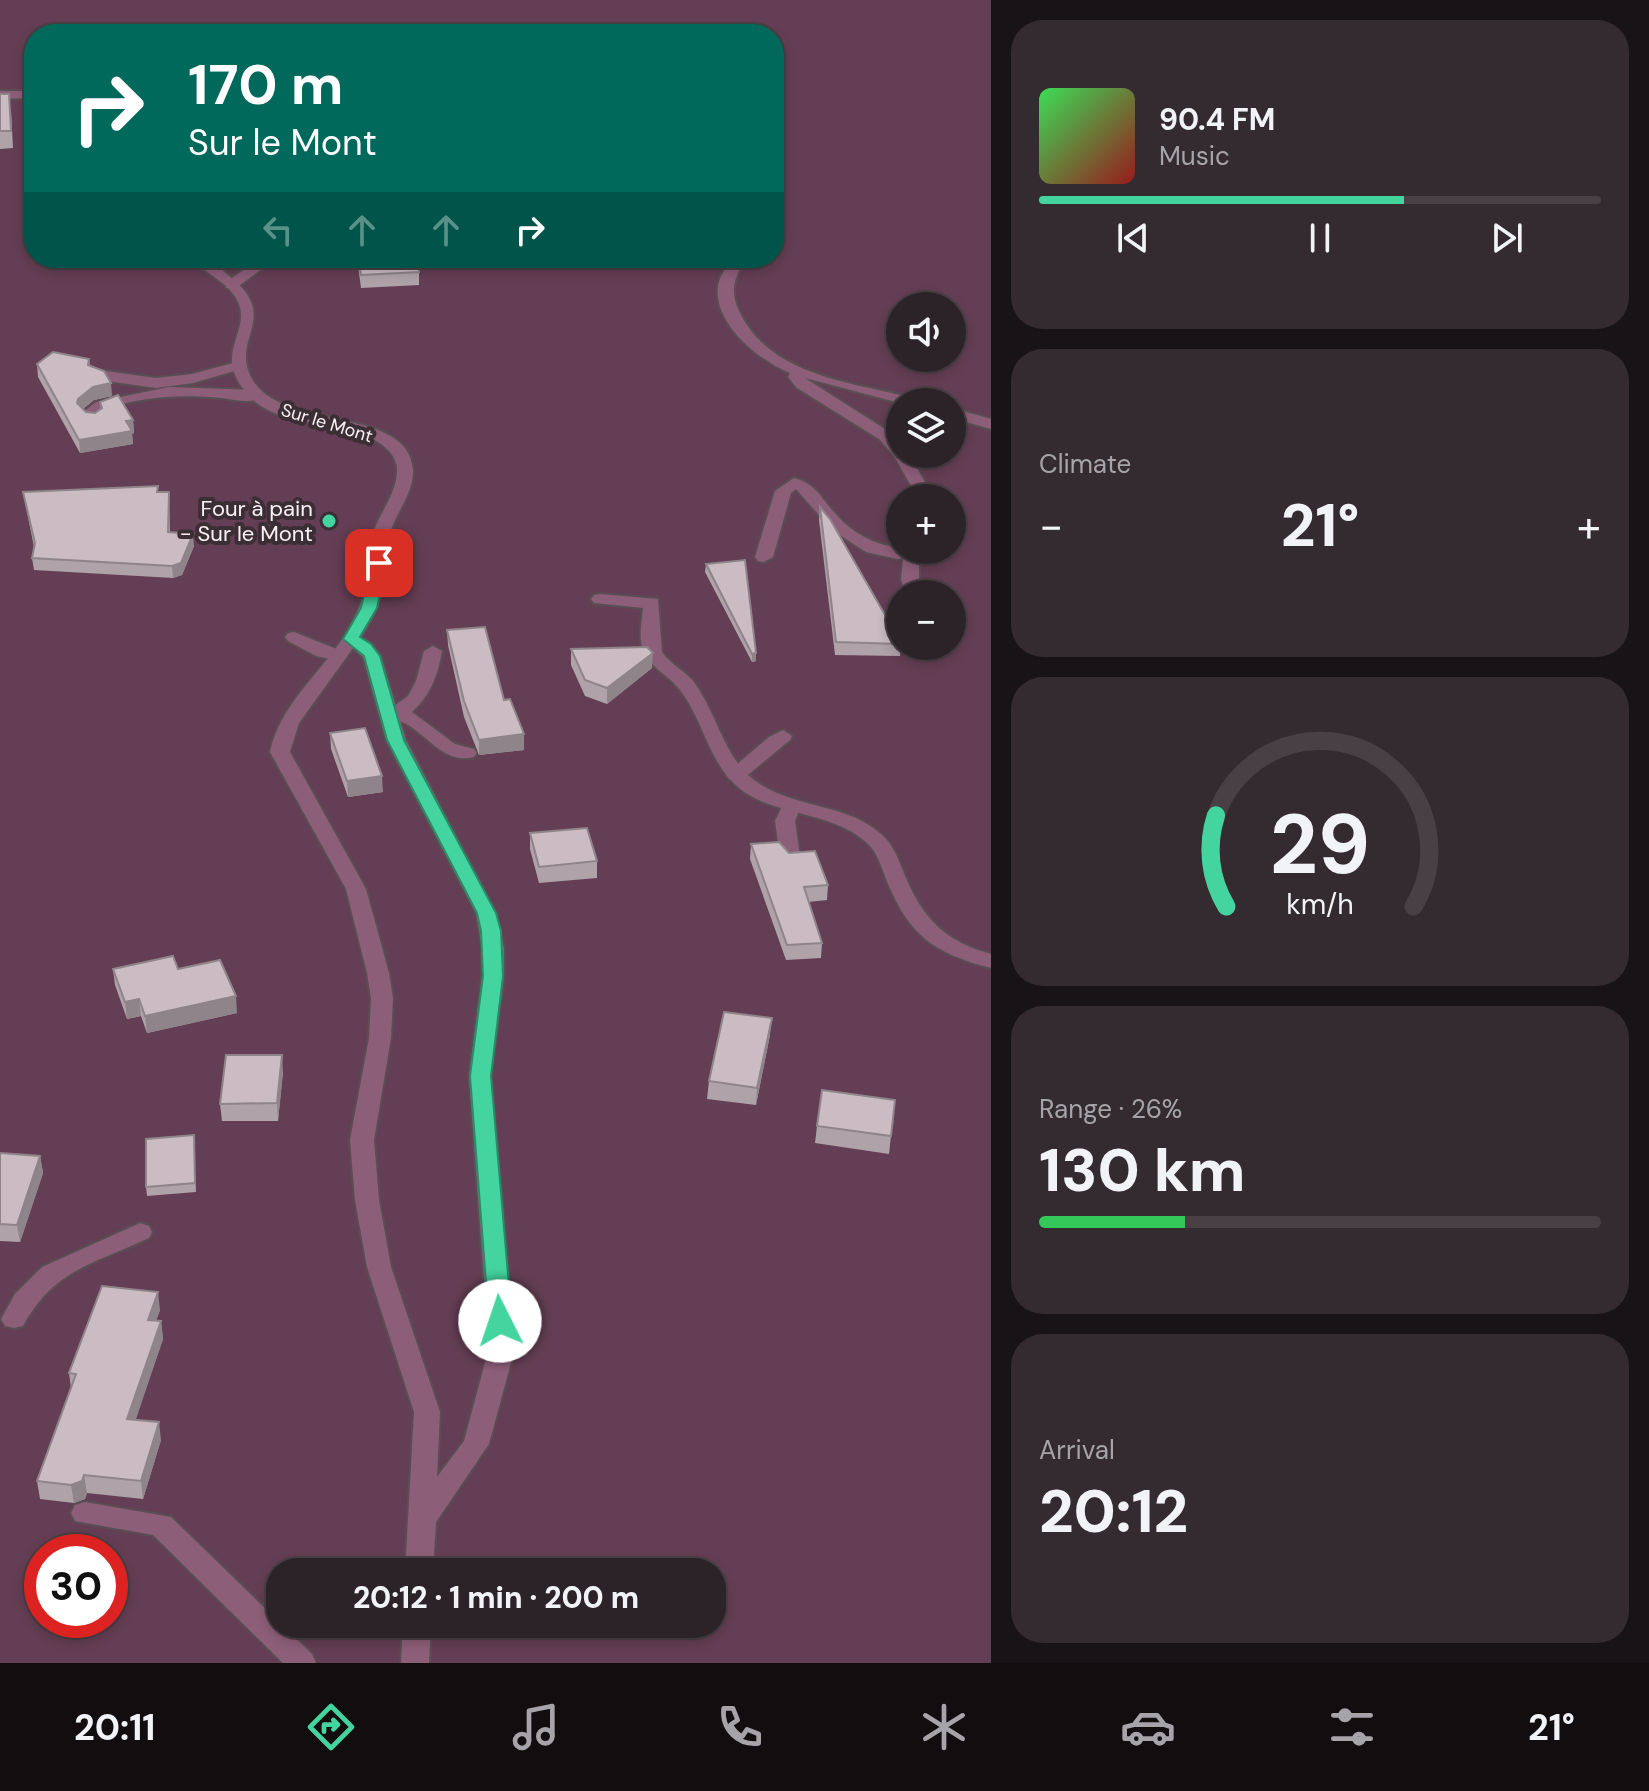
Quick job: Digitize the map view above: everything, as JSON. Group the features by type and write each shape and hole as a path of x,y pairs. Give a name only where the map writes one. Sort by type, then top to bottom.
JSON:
{"street":[{"path":"0,95 24,94"},
{"path":"99,375 156,383 193,378 240,365 238,349 248,308 231,285 210,268"},
{"path":"231,285 256,268"},
{"path":"732,268 724,290 737,321 766,356 800,370 886,394"},
{"name":"Sur le Mont","path":"240,365 244,377 257,395 290,414 377,437 396,448 400,457 405,481 381,534 375,591 369,608 344,648"},
{"path":"800,370 796,377 802,385 886,437"},
{"path":"93,419 89,414 97,406 160,391 257,395"},
{"path":"966,417 991,424"},
{"path":"764,557 783,491 794,483 802,485 831,520 855,542 886,550"},
{"path":"600,599 652,603 651,644 657,658 691,691 723,759 736,775 756,791 791,806 853,825 872,836 880,844 906,905 923,929 941,945 991,961"},
{"path":"294,637 344,648 365,647 372,656 394,715 396,740 486,913 493,948 493,976 480,1076 502,1348 476,1444 422,1520"},
{"path":"344,648 295,714 280,743 280,752 356,889 378,973 382,998 380,1038 366,1112 363,1155 379,1267 427,1412 420,1558"},
{"path":"394,715 405,710 429,677 433,651"},
{"path":"394,715 414,720 456,753 467,753"},
{"path":"736,775 746,769 765,747 783,736"},
{"path":"790,856 785,821 791,806"},
{"path":"14,1319 20,1304 46,1275 140,1232"},
{"path":"85,1513 161,1525 302,1663"},
{"path":"415,1663 416,1638"}],"shaded area":[{"path":"0,0 991,0 991,1663 0,1663"}],"building":[{"path":"0,94 9,94 11,131 0,131"},
{"path":"360,268 418,268 419,272 361,275"},
{"path":"53,352 89,359 88,365 104,371 111,383 93,387 77,403 86,412 95,413 102,408 100,402 118,395 133,420 126,421 132,431 79,440 37,364"},
{"path":"158,486 157,492 169,492 168,532 193,534 181,563 172,566 32,558 35,543 23,492"},
{"path":"820,507 886,617 886,644 836,642"},
{"path":"745,560 756,653 752,654 706,564"},
{"path":"485,627 504,700 510,699 524,734 479,740 464,701 447,630"},
{"path":"647,647 653,653 607,688 585,680 571,649"},
{"path":"365,728 382,776 347,781 330,733"},
{"path":"587,828 597,861 539,867 530,833"},
{"path":"779,842 789,853 815,851 828,885 804,887 822,943 787,945 751,844"},
{"path":"173,956 178,969 220,960 236,996 145,1016 139,999 125,1002 113,969"},
{"path":"724,1012 772,1018 757,1088 709,1081"},
{"path":"226,1055 282,1055 277,1103 220,1104"},
{"path":"822,1090 895,1100 891,1136 817,1126"},
{"path":"194,1135 195,1183 146,1187 146,1139"},
{"path":"0,1153 40,1156 17,1225 0,1224"},
{"path":"102,1286 158,1292 148,1320 161,1321 127,1419 159,1422 141,1481 84,1475 82,1481 71,1485 37,1481 76,1374 69,1373"}],"place":[{"name":"Four à pain - Sur le Mont","path":"329,521"}],"route":[{"path":"379,563 369,608 351,639 365,647 372,656 396,740 486,913 491,931 493,976 480,1076 500,1321"}]}
